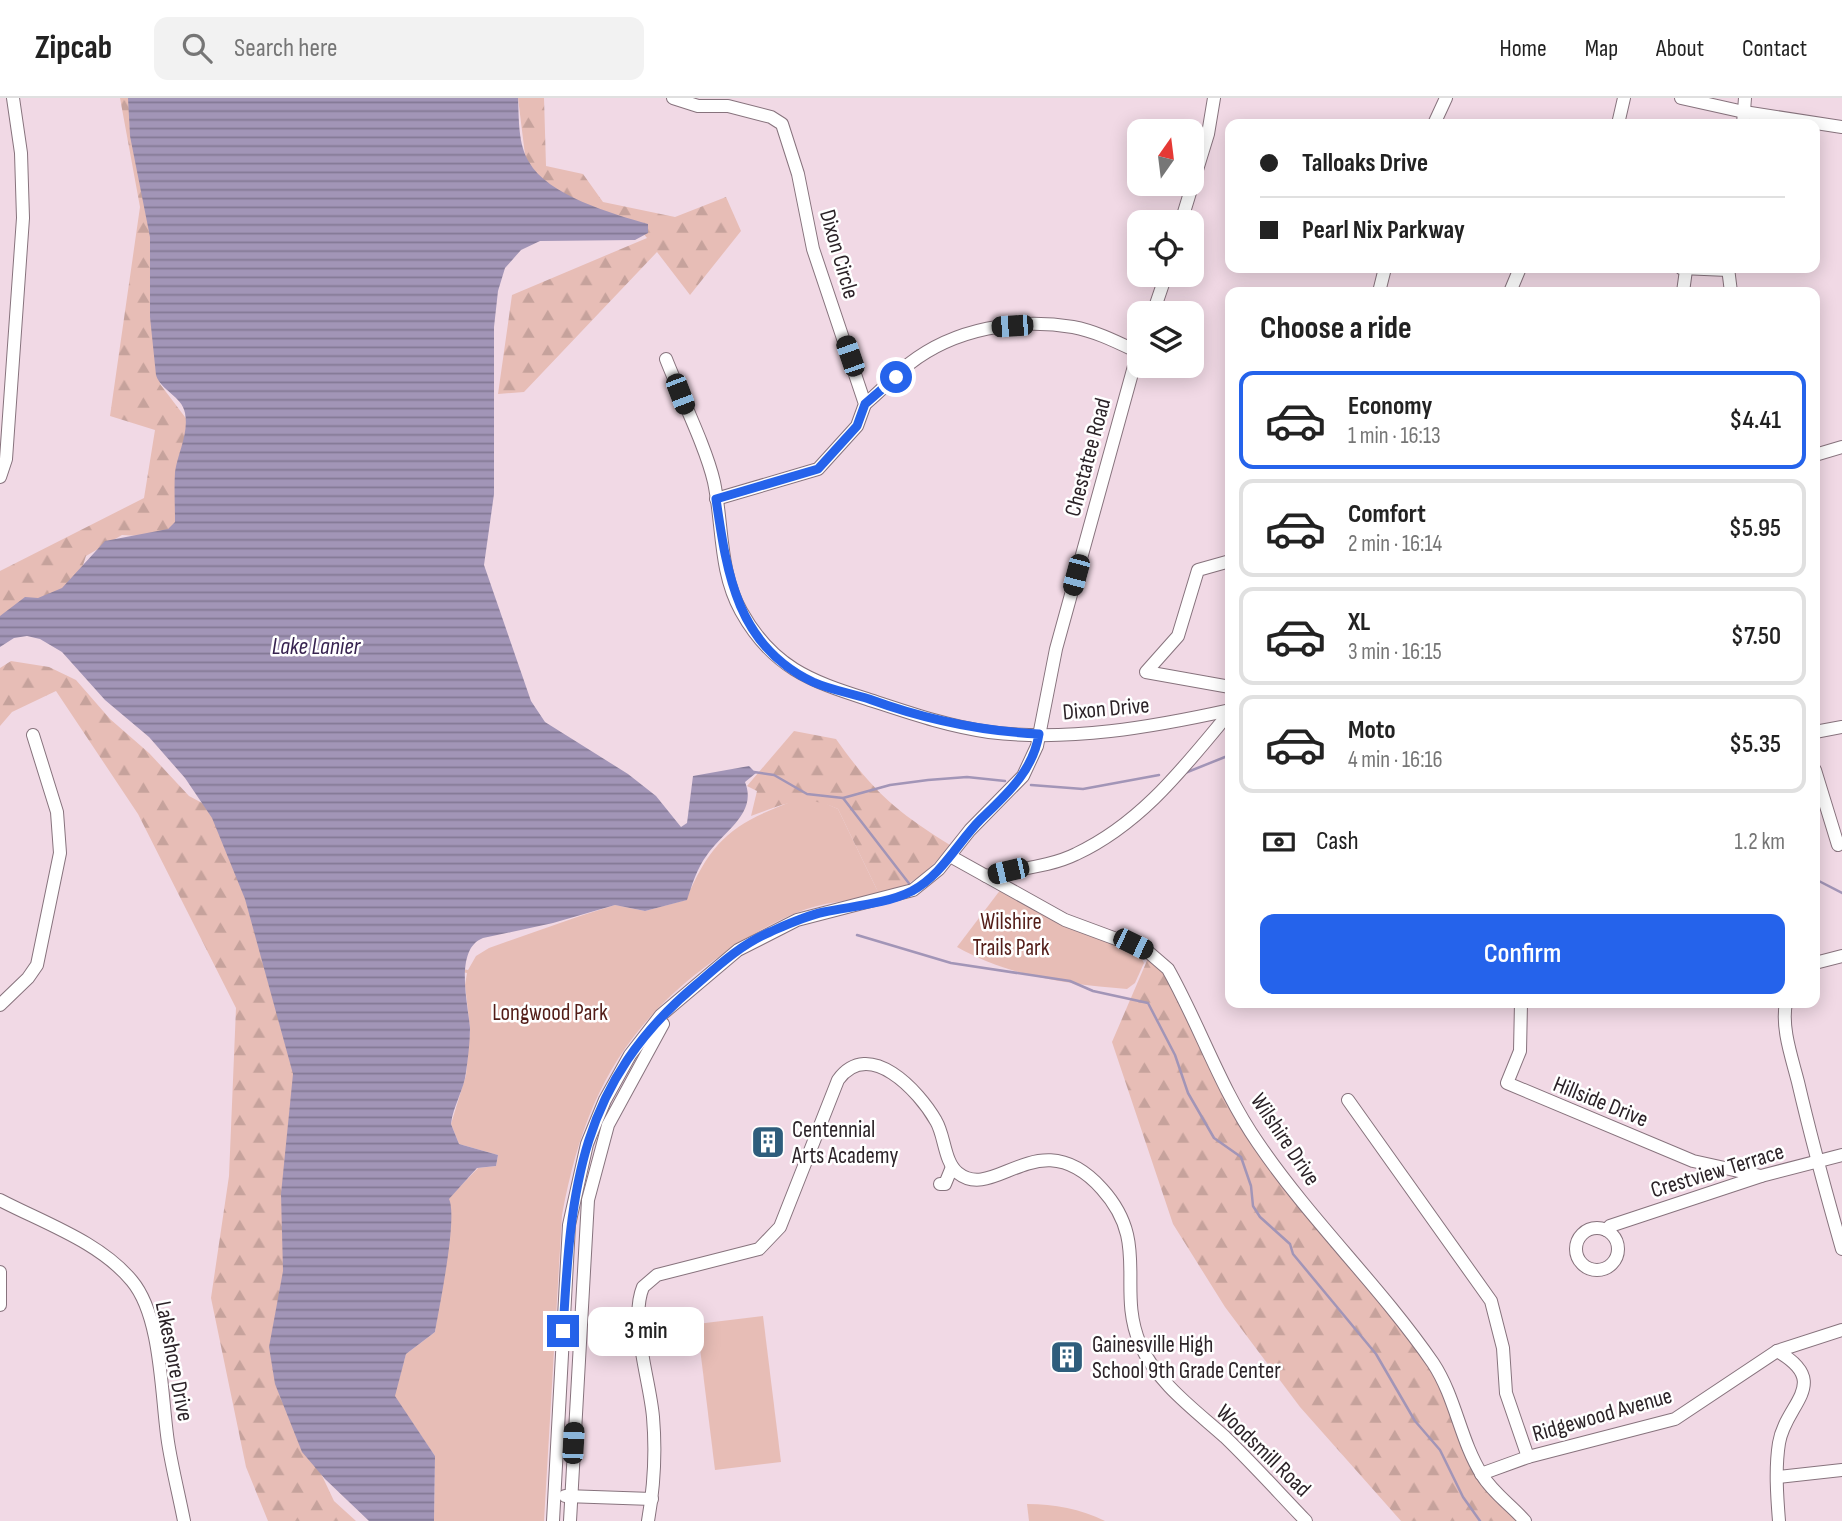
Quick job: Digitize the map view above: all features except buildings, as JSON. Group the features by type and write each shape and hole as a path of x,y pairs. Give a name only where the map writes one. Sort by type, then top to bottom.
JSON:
{"street":[{"path":"0,477 6,459 23,218 21,153 13,98"},
{"name":"Dixon Circle","path":"673,98 698,106 728,106 771,117 782,124 798,174 813,249 865,404"},
{"path":"1185,210 1208,134 1214,98"},
{"path":"1436,119 1446,98"},
{"path":"1619,119 1624,98"},
{"path":"1681,98 1744,118 1745,98"},
{"path":"1820,125 1842,127"},
{"path":"716,499 818,469 857,426 865,404 910,363 963,334 990,327 1034,324 1074,327 1127,346"},
{"name":"Dixon Drive","path":"666,359 714,481 724,560 736,600 751,628 779,661 812,681 901,712 990,732 1039,734 1173,723 1225,712"},
{"name":"Chestatee Road","path":"678,999 738,950 759,937 822,912 913,890 950,856 970,830 1023,776 1039,734 1056,649 1131,378"},
{"path":"1820,454 1842,447"},
{"path":"1225,562 1198,570 1178,636 1146,672 1225,686"},
{"path":"986,876 1074,856 1112,835 1159,797 1225,717"},
{"path":"1820,731 1842,727"},
{"path":"0,1005 28,978 37,965 60,853 57,812 33,734"},
{"path":"1820,786 1838,845"},
{"name":"Wilshire Drive","path":"950,856 1065,919 1146,950 1168,969 1257,1141 1296,1195 1399,1316 1435,1367 1453,1402 1481,1474 1497,1495 1525,1521"},
{"path":"1820,961 1842,956"},
{"path":"570,1521 583,1250 594,1173 614,1115 678,999"},
{"path":"553,1521 569,1225 579,1172 592,1129 617,1076 646,1034 678,999"},
{"name":"Hillside Drive","path":"1521,1008 1520,1051 1507,1083 1693,1161 1761,1176"},
{"path":"1786,1008 1787,1028 1817,1162 1842,1249"},
{"path":"648,1521 655,1455 653,1417 639,1318 643,1287 657,1275 759,1249 775,1234 835,1087 842,1075 862,1064 883,1067 920,1097 940,1128 952,1167 950,1178 945,1184 940,1184"},
{"path":"1348,1100 1491,1301 1503,1348 1506,1393 1528,1457"},
{"name":"Crestview Terrace","path":"1606,1230 1610,1226 1761,1176 1842,1154"},
{"name":"Woodsmill Road","path":"952,1167 968,1179 979,1181 1030,1161 1052,1159 1078,1170 1102,1189 1116,1207 1130,1240 1130,1309 1134,1328 1147,1358 1192,1410 1224,1437 1306,1521"},
{"name":"Lakeshore Drive","path":"0,1200 94,1248 123,1270 142,1295 153,1336 169,1445 184,1521"},
{"path":"0,1272 0,1305"},
{"name":"Ridgewood Avenue","path":"1481,1474 1528,1457 1675,1419 1777,1351 1842,1330"},
{"path":"1777,1351 1794,1361 1802,1373 1805,1388 1779,1441 1779,1521"},
{"path":"1778,1477 1842,1470"},
{"path":"554,1498 571,1495 652,1499"}],"green space":[{"path":"120,98 147,98 160,384 188,421 180,538 122,535 86,556 71,602 0,621 0,571 144,498 155,430 110,416 140,207"},
{"path":"518,98 544,98 546,166 583,174 603,202 675,217 726,197 741,231 690,295 657,252 524,392 498,394 512,295 647,238 635,223 545,190 526,163"},
{"path":"11,661 49,667 76,680 110,719 149,753 189,796 232,819 291,1010 301,1120 292,1412 334,1501 356,1521 268,1521 246,1467 211,1298 229,1176 236,1008 138,814 56,691 12,712 0,726 0,668"},
{"path":"794,731 836,739 886,799 950,845 935,863 919,876 880,896 838,809 826,804 804,801 784,804 751,816 757,791 747,786"},
{"name":"Longwood Park","path":"796,800 818,800 838,809 880,896 816,906 753,934 681,987 653,1014 630,1042 594,1103 581,1138 562,1215 544,1521 434,1521 435,1456 394,1396 406,1354 435,1332 449,1233 448,1199 478,1168 496,1166 498,1155 459,1144 451,1124 466,1075 470,1029 465,985 467,973 441,968 442,965 468,970 476,956 489,948 615,905 645,911 686,900 705,861 727,835 756,817"},
{"name":"Wilshire Trails Park","path":"1001,889 1138,952 1144,963 1135,983 1127,989 1040,977 997,965 957,947"},
{"path":"1152,949 1238,1108 1307,1208 1422,1343 1480,1468 1522,1521 1401,1521 1300,1407 1225,1307 1173,1224 1112,1042"},
{"path":"763,1316 781,1462 715,1470 697,1324"},
{"path":"1027,1504 1067,1508 1105,1521 1029,1521"}],"water":[{"name":"Lake Lanier","path":"128,98 518,98 525,155 538,174 582,202 648,224 648,233 635,240 540,241 521,250 505,268 498,291 494,327 494,494 484,565 531,701 545,722 628,774 656,796 681,827 687,823 693,776 749,766 756,773 745,782 748,793 743,813 703,860 687,900 645,911 615,905 553,923 483,938 474,944 468,953 465,978 470,1028 469,1050 465,1079 451,1124 459,1144 498,1155 496,1166 477,1168 449,1199 450,1243 435,1332 406,1354 395,1396 435,1456 434,1521 369,1521 325,1479 302,1452 275,1384 269,1347 283,1271 281,1194 293,1074 245,899 212,818 185,778 149,737 105,700 62,652 40,639 27,636 14,638 0,647 0,616 25,597 38,598 62,588 105,541 168,529 175,522 175,472 186,421 180,402 162,385 156,375 150,317 150,237 130,136"}],"waterway":[{"path":"1185,773 1225,757"},
{"path":"754,772 774,775 807,794 843,798 890,785 928,780 967,777 1005,781"},
{"path":"1031,785 1083,789 1159,775"},
{"path":"843,798 911,886"},
{"path":"1820,882 1842,893"},
{"path":"857,935 951,963 1070,981 1093,991 1148,1003 1175,1055 1188,1093 1214,1138 1241,1157 1251,1186 1253,1206 1260,1217 1290,1244 1293,1254 1376,1354 1415,1421 1440,1450 1463,1497 1480,1521"}],"place":[{"name":"Centennial Arts Academy","path":"768,1142"},
{"name":"Gainesville High School 9th Grade Center","path":"1067,1357"}],"route":[{"path":"563,1331 569,1225 579,1172 592,1129 605,1100 630,1055 646,1034 678,999 738,950 759,937 822,912 904,894 930,878 970,830 1023,776 1037,746 1039,734 990,732 945,723 901,712 812,681 779,661 751,628 736,600 724,560 716,499 818,469 857,426 865,404 896,377"}]}
